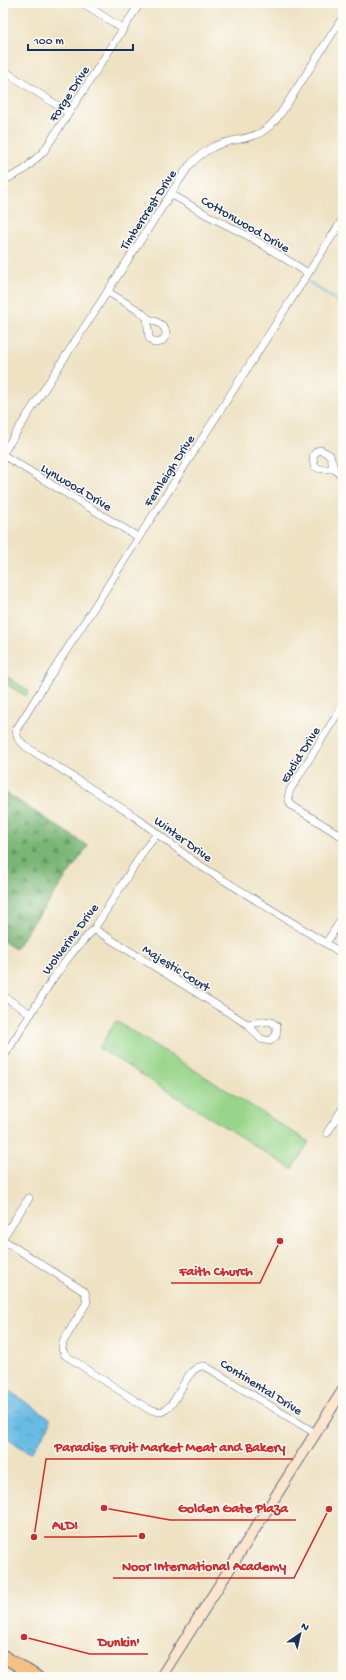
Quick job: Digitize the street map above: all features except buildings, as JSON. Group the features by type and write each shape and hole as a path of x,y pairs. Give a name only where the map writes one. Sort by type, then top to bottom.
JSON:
{"main road":[{"path":"161,1677 343,1390"},
{"path":"3,1656 37,1677"}],"street":[{"path":"83,3 123,29"},
{"name":"Forge Drive","path":"3,181 24,170 38,158 140,3"},
{"name":"Timbercrest Drive","path":"3,454 188,167 205,152 220,144 247,139 270,126 281,113 343,17"},
{"path":"3,70 69,113"},
{"name":"Cottonwood Drive","path":"171,194 207,215 252,238 308,273"},
{"name":"Fernleigh Drive","path":"17,735 18,726 343,219"},
{"path":"108,292 141,312 147,318"},
{"name":"Lynwood Drive","path":"3,454 138,537"},
{"path":"334,469 343,477"},
{"name":"Euclid Drive","path":"343,705 290,790 288,797 289,803 294,807 343,837"},
{"name":"Winter Drive","path":"17,735 25,746 126,811 196,863 343,954"},
{"name":"Wolverine Drive","path":"3,1058 60,968 94,929 137,860 157,834"},
{"path":"326,943 343,917"},
{"name":"Majestic Court","path":"94,929 247,1024"},
{"path":"3,996 31,1014"},
{"path":"327,1133 343,1108"},
{"path":"3,1238 29,1198"},
{"name":"Continental Drive","path":"3,1238 85,1292 87,1302 63,1342 63,1352 68,1357 148,1409 160,1412 167,1409 192,1372 198,1366 205,1366 316,1433"}],"green space":[{"path":"3,674 29,691 26,696 3,682"},
{"path":"3,791 88,846 15,949 3,941"},
{"path":"116,1021 309,1142 292,1169 99,1048"}],"water":[{"path":"3,1387 50,1418 50,1424 32,1452 27,1451 3,1436"}],"waterway":[{"path":"309,282 343,305"}],"place":[{"name":"Faith Church","path":"280,1241"},
{"name":"Golden Gate Plaza","path":"104,1508"},
{"name":"Noor International Academy","path":"329,1509"},
{"name":"ALDI","path":"142,1536"},
{"name":"Paradise Fruit Market Meat and Bakery","path":"34,1537"},
{"name":"Dunkin'","path":"24,1637"}]}
